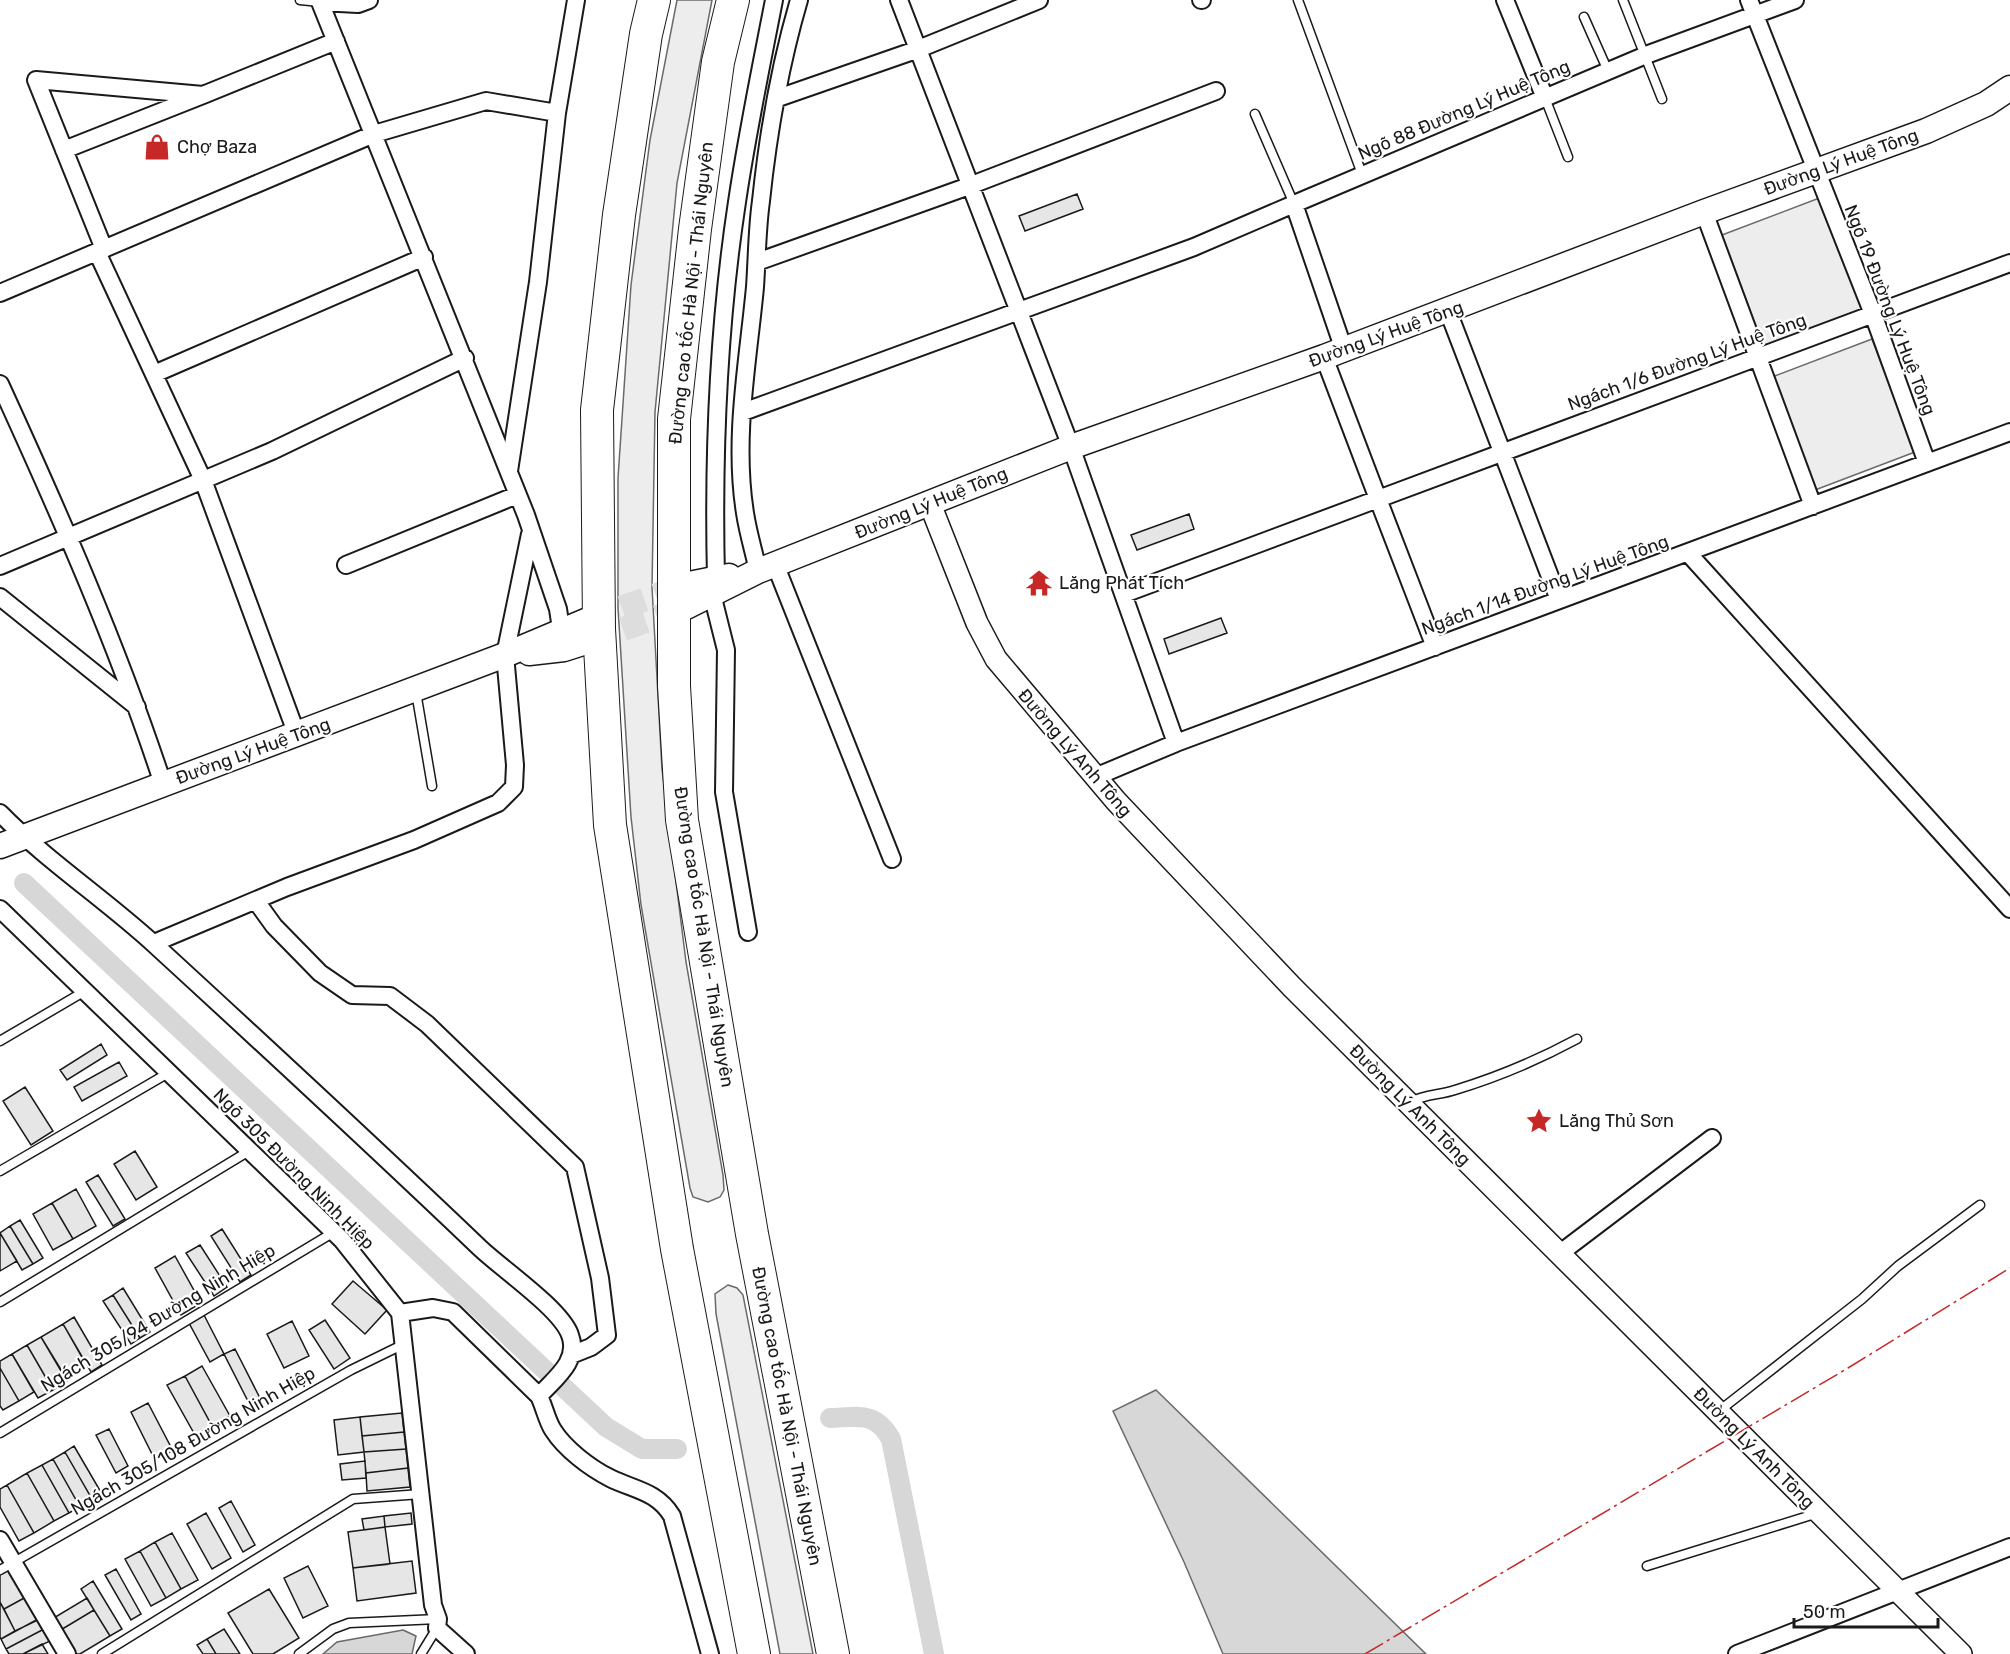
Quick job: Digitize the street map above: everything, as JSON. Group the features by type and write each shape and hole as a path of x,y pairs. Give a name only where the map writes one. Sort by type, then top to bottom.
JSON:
{"highway":[{"path":"654,0 646,34 619,215 597,411 599,628 609,813 677,1249 754,1654"},
{"name":"Đường cao tốc Hà Nội - Thái Nguyên","path":"733,0 715,84 695,229 674,419 674,686 682,820 753,1234 832,1654"}],"main road":[{"name":"Đường Lý Huệ Tông","path":"685,596 767,568 1071,447 1448,311 1704,212 1926,131 1986,104 2010,88"},
{"name":"Đường Lý Huệ Tông","path":"0,846 506,655 588,631"}],"street":[{"path":"369,0 358,4 320,2 465,358 509,473 558,609 563,640"},
{"path":"509,473 538,282 557,113 576,0"},
{"path":"748,932 724,792 726,650 714,586 714,495 718,377 736,203 774,0"},
{"path":"799,0 789,33 760,201 741,449 744,513 892,859"},
{"path":"899,0 1017,314 1071,447 1176,743"},
{"path":"778,98 916,50 1039,0"},
{"path":"1505,0 1545,98"},
{"name":"Ngõ 88 Đường Lý Huệ Tông","path":"743,412 1017,314 1194,247 1646,55 1752,7 1795,0"},
{"name":"Ngõ 19 Đường Lý Huệ Tông","path":"1752,7 1873,314 1927,464"},
{"path":"64,150 336,41"},
{"path":"203,95 36,80 100,250 154,375 203,480 297,735"},
{"path":"757,262 969,186 1216,90"},
{"path":"0,293 374,134 486,101 557,113"},
{"path":"1294,204 1334,353 1378,499 1435,647"},
{"path":"1704,212 1813,506"},
{"path":"154,375 424,257"},
{"name":"Ngách 1/6 Đường Lý Huệ Tông","path":"1124,594 2010,263"},
{"path":"1448,311 1559,600"},
{"path":"0,566 272,451 465,358"},
{"path":"0,384 70,536 138,708 163,784"},
{"name":"Ngách 1/14 Đường Lý Huệ Tông","path":"1095,777 1176,743 2010,432"},
{"path":"346,565 517,495"},
{"name":"Đường Lý Anh Tông","path":"930,504 977,623 991,651 1013,682 1095,777 1292,987 1961,1654"},
{"path":"154,944 256,901 414,840 498,803 514,787 515,765 506,655 531,533"},
{"path":"1688,552 2010,909"},
{"path":"0,597 138,708"},
{"path":"0,813 23,837 154,944 486,1254 563,1321 572,1337 571,1355 564,1372 542,1393"},
{"path":"256,901 274,926 320,973 352,995 390,996 427,1024 575,1167 600,1278 607,1335 591,1347 571,1355"},
{"name":"Ngõ 305 Đường Ninh Hiệp","path":"0,909 334,1232 400,1313"},
{"path":"1559,1254 1712,1138"},
{"path":"466,1654 438,1623 433,1605 400,1313 433,1308 453,1312 542,1393 552,1430 573,1452 609,1478 653,1494 666,1506 672,1516 710,1654"},
{"path":"0,1540 7,1566 67,1654"},
{"path":"1737,1654 2010,1547"}],"lane":[{"path":"300,0 320,2"},
{"path":"1298,0 1362,174"},
{"path":"1623,0 1662,99"},
{"path":"1584,17 1608,71"},
{"path":"1545,98 1568,157"},
{"path":"1255,114 1294,204"},
{"path":"416,689 432,786"},
{"path":"0,1041 85,992"},
{"path":"1408,1103 1506,1073 1539,1060 1577,1039"},
{"path":"0,1171 170,1071"},
{"path":"0,1302 249,1151"},
{"path":"1718,1412 1862,1299 1898,1266 1980,1205"},
{"name":"Ngách 305/94 Đường Ninh Hiệp","path":"0,1434 334,1232"},
{"name":"Ngách 305/108 Đường Ninh Hiệp","path":"7,1566 351,1370 404,1344"},
{"path":"102,1654 353,1499 421,1494"},
{"path":"1647,1566 1818,1513"},
{"path":"299,1654 333,1629 349,1623 438,1623 421,1654"}],"shaded area":[{"path":"677,0 712,0 677,183 655,412 652,587 662,769 686,962 723,1175 724,1190 720,1197 708,1202 693,1197 690,1188 641,905 631,817 618,608 618,478 631,285 650,140"},
{"path":"1822,197 1865,310 1764,348 1722,235"},
{"path":"1872,339 1915,452 1815,490 1772,377"},
{"path":"728,1285 737,1288 743,1295 813,1654 780,1654 716,1314 715,1294"},
{"path":"1156,1390 1426,1654 1223,1654 1184,1562 1113,1411"},
{"path":"403,1630 416,1636 412,1654 323,1654 337,1642"}],"building":[{"path":"1077,194 1083,209 1025,231 1019,216"},
{"path":"1189,514 1194,529 1137,550 1131,535"},
{"path":"1221,618 1227,633 1169,654 1164,639"},
{"path":"101,1044 107,1055 67,1080 60,1070"},
{"path":"119,1062 127,1076 82,1101 74,1087"},
{"path":"25,1087 53,1131 31,1145 3,1101"},
{"path":"135,1151 157,1187 136,1200 114,1164"},
{"path":"98,1175 125,1219 113,1226 86,1182"},
{"path":"76,1189 96,1226 73,1239 52,1203"},
{"path":"52,1203 73,1239 53,1250 33,1214"},
{"path":"20,1220 43,1258 33,1264 10,1226"},
{"path":"10,1226 33,1264 22,1270 0,1233"},
{"path":"222,1229 251,1275 240,1282 211,1236"},
{"path":"0,1233 17,1261 0,1271"},
{"path":"200,1245 227,1287 214,1296 186,1253"},
{"path":"175,1256 201,1303 181,1315 155,1268"},
{"path":"353,1281 387,1310 365,1334 332,1304"},
{"path":"123,1288 150,1332 140,1338 113,1295"},
{"path":"113,1295 140,1338 131,1344 103,1301"},
{"path":"204,1315 224,1354 210,1362 189,1323"},
{"path":"74,1317 102,1365 91,1372 63,1324"},
{"path":"325,1320 350,1358 334,1369 309,1330"},
{"path":"292,1321 309,1356 284,1368 267,1334"},
{"path":"63,1324 84,1361 63,1373 41,1337"},
{"path":"41,1337 67,1381 53,1390 27,1345"},
{"path":"27,1345 53,1390 38,1398 12,1354"},
{"path":"235,1349 264,1406 253,1411 224,1354"},
{"path":"12,1354 34,1392 19,1401 0,1368 0,1361"},
{"path":"202,1366 230,1416 212,1426 185,1376"},
{"path":"0,1368 19,1401 3,1410 0,1406"},
{"path":"185,1376 212,1426 195,1435 167,1385"},
{"path":"148,1403 173,1451 155,1460 131,1412"},
{"path":"402,1413 404,1432 362,1436 360,1417"},
{"path":"360,1417 364,1452 338,1455 334,1420"},
{"path":"109,1429 128,1466 116,1473 96,1435"},
{"path":"404,1432 406,1449 364,1452 362,1436"},
{"path":"74,1446 102,1494 92,1499 65,1452"},
{"path":"406,1449 408,1468 366,1473 364,1452"},
{"path":"65,1452 92,1499 80,1507 53,1459"},
{"path":"53,1459 80,1507 69,1513 42,1465"},
{"path":"365,1461 366,1478 342,1480 340,1464"},
{"path":"42,1465 69,1513 54,1521 27,1473"},
{"path":"408,1468 410,1487 367,1491 366,1473"},
{"path":"27,1473 54,1521 34,1533 7,1485"},
{"path":"7,1485 34,1533 19,1541 0,1507 0,1489"},
{"path":"231,1501 255,1545 243,1552 219,1508"},
{"path":"206,1513 231,1558 212,1569 187,1524"},
{"path":"411,1513 412,1524 385,1527 384,1516"},
{"path":"384,1516 385,1527 364,1530 362,1519"},
{"path":"385,1527 390,1564 353,1568 348,1532"},
{"path":"172,1533 198,1580 181,1589 155,1542"},
{"path":"155,1542 181,1589 166,1598 140,1551"},
{"path":"140,1551 166,1598 151,1606 125,1559"},
{"path":"412,1561 416,1593 357,1601 353,1568"},
{"path":"308,1566 328,1606 303,1618 284,1578"},
{"path":"10,1568 26,1597 4,1609 0,1602 0,1573"},
{"path":"116,1569 141,1614 131,1620 105,1575"},
{"path":"93,1581 122,1629 110,1636 81,1589"},
{"path":"269,1589 299,1638 273,1654 253,1654 228,1613"},
{"path":"26,1597 38,1620 15,1631 4,1609"},
{"path":"87,1598 94,1610 59,1631 52,1619"},
{"path":"0,1602 15,1631 1,1639 0,1637"},
{"path":"94,1610 110,1636 80,1654 73,1654 59,1631"},
{"path":"38,1619 44,1629 6,1649 1,1639"},
{"path":"44,1629 50,1641 23,1654 9,1654 6,1649"},
{"path":"224,1629 240,1654 216,1654 207,1639"},
{"path":"207,1639 216,1654 203,1654 197,1645"},
{"path":"42,1644 48,1654 23,1654"}],"waterway":[{"path":"24,883 606,1427 642,1449 677,1449"},
{"path":"830,1418 858,1417 872,1420 879,1424 891,1439 934,1654"}],"tunnel":[{"path":"588,620 684,585"},
{"path":"589,641 686,607"}],"power":[{"path":"1365,1654 1848,1368 2010,1268"}],"place":[{"name":"Chợ Baza","path":"157,147"},
{"name":"Lăng Phát Tích","path":"1039,583"},
{"name":"Lăng Thủ Sơn","path":"1539,1121"}]}
